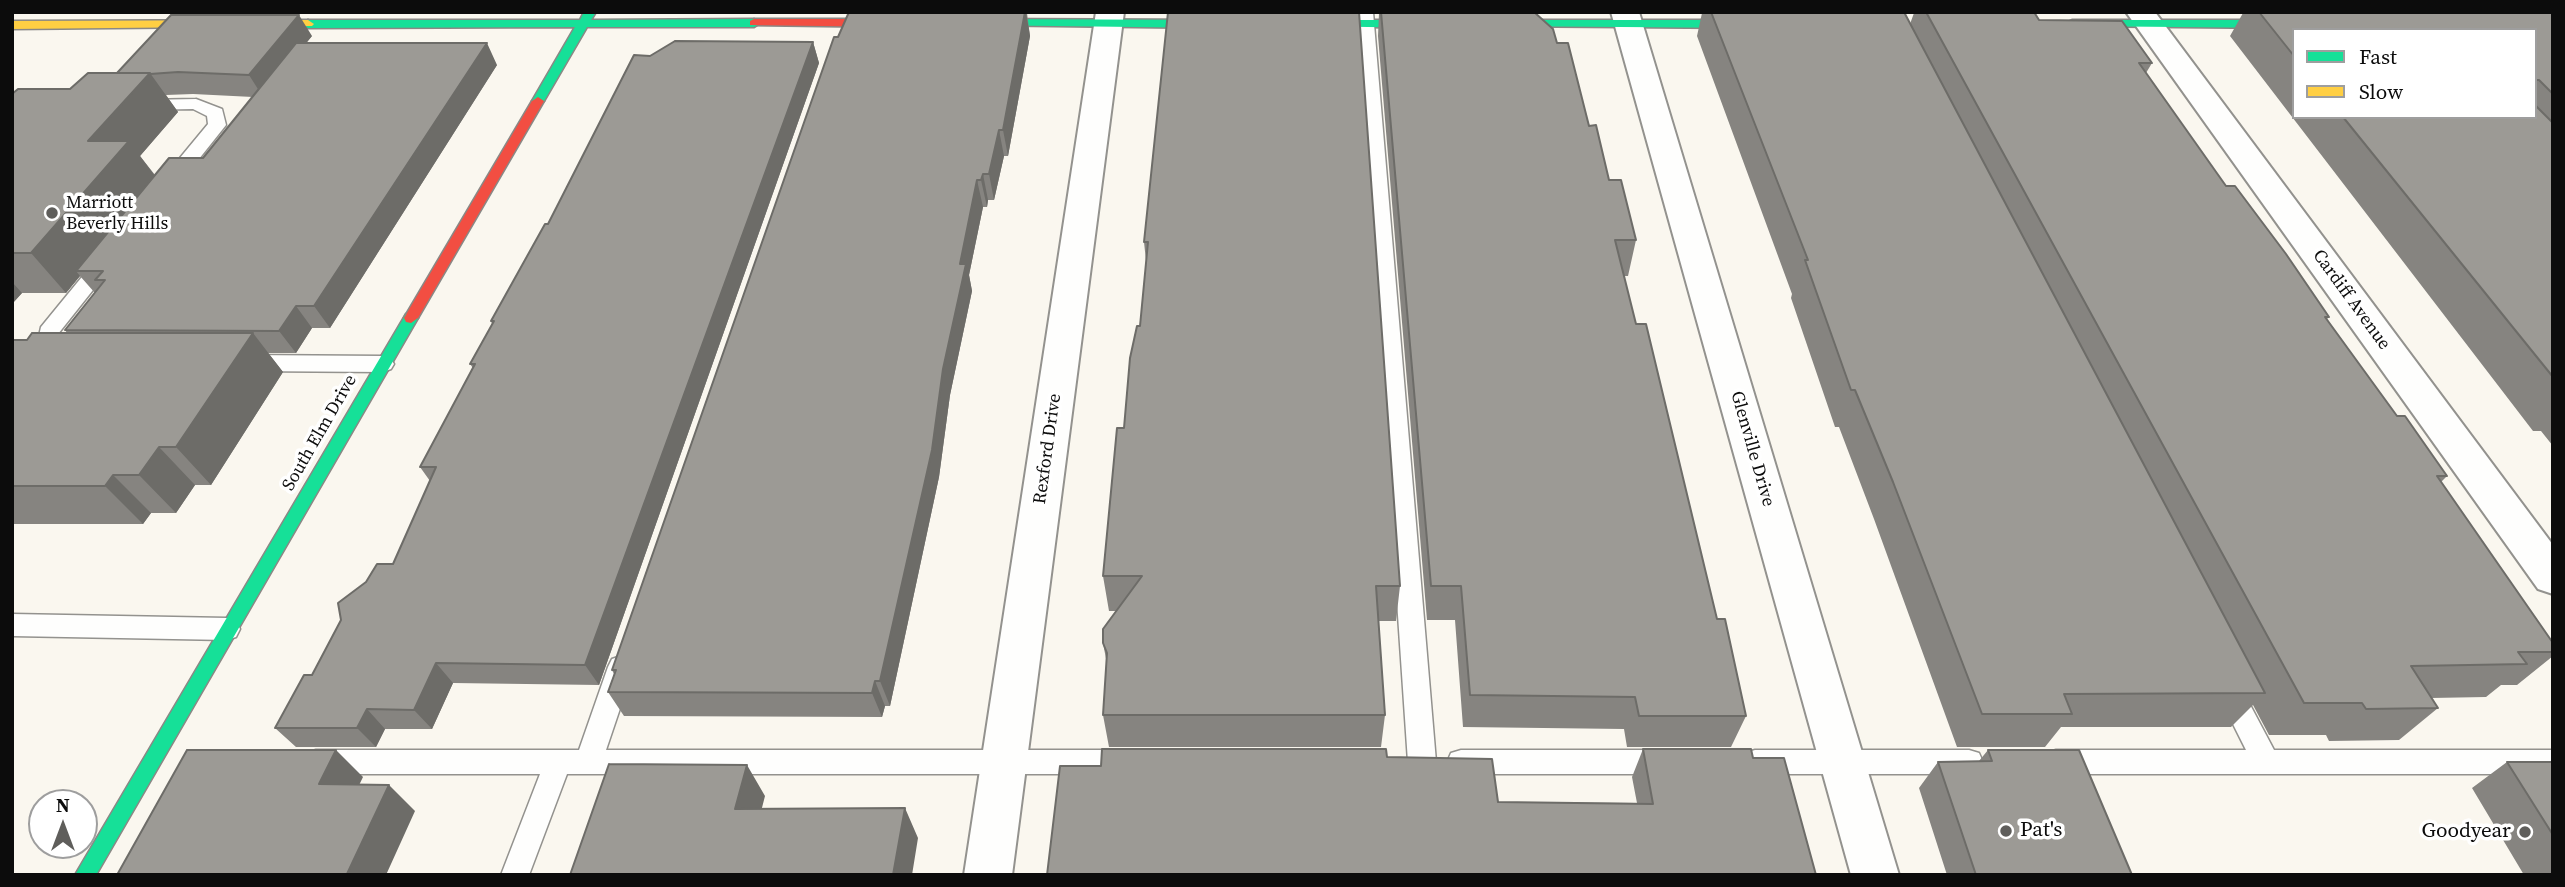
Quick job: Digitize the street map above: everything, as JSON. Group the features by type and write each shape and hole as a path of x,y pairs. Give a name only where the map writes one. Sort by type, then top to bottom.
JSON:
{"street":[{"path":"12,25 71,19 325,18 587,18 843,26 914,23"},
{"name":"South Elm Drive","path":"85,875 148,762 587,18"},
{"path":"956,23 1109,18 1230,23"},
{"name":"Rexford Drive","path":"988,875 1109,18"},
{"path":"1298,24 1365,18 1448,24"},
{"path":"1476,24 1627,18 1765,24"},
{"name":"Glenville Drive","path":"1627,18 1875,875"},
{"path":"2052,24 2144,18 2301,24"},
{"name":"Cardiff Avenue","path":"2144,18 2553,577"}],"lane":[{"path":"1365,18 1422,762"},
{"path":"117,105 195,104 216,113 217,125 158,198"},
{"path":"74,363 46,354 48,332 116,249"},
{"path":"224,363 383,364"},
{"path":"12,625 227,629"},
{"path":"588,762 629,643"},
{"path":"2222,676 2266,762"},
{"path":"148,762 185,762"},
{"path":"292,762 1159,762"},
{"path":"515,875 558,762"},
{"path":"1394,762 1693,762"},
{"path":"1734,762 1996,762"},
{"path":"2036,762 2553,762"}],"building":[{"path":"849,12 1025,12 1003,130 999,130 989,174 983,174 981,180 977,180 960,264 966,264 943,369 932,450 880,681 875,681 872,693 608,692 616,670 612,670 834,37 838,37"},
{"path":"1168,12 1359,12 1400,586 1376,586 1385,715 1103,715 1107,653 1103,643 1103,629 1142,576 1103,576 1117,428 1124,428 1130,358 1137,326 1140,326 1148,242 1144,242"},
{"path":"1381,12 1534,12 1553,29 1557,43 1568,43 1589,126 1596,125 1609,180 1621,180 1636,240 1615,240 1636,324 1646,324 1717,619 1725,619 1746,716 1639,716 1635,697 1470,695 1461,586 1431,586"},
{"path":"1711,12 1904,12 2265,693 2064,694 2072,714 1982,714 1893,482 1855,390 1851,390 1805,260 1808,260"},
{"path":"1926,12 2034,12 2039,20 2122,21 2152,63 2139,63 2226,186 2235,186 2286,254 2329,317 2325,317 2397,416 2405,416 2447,476 2437,476 2553,643 2553,652 2518,652 2527,664 2411,666 2438,708 2366,709 2362,703 2304,703"},
{"path":"2259,12 2553,12 2553,94 2537,80 2537,28 2292,28 2292,53"},
{"path":"171,15 299,15 249,75 117,73"},
{"path":"675,41 813,42 585,665 436,663 414,710 367,709 357,728 275,728 304,675 312,675 341,620 338,603 366,582 377,564 393,564 436,467 420,467 475,364 470,364 494,321 491,321 545,224 548,224 634,55 650,56"},
{"path":"296,43 487,43 314,306 296,306 279,331 65,330 105,280 95,280 103,271 76,271 169,158 203,158"},
{"path":"88,73 150,73 88,141 129,141 31,253 12,253 12,94 18,89 70,89"},
{"path":"2537,107 2553,123 2553,377 2345,119 2537,119"},
{"path":"32,333 253,333 176,447 159,447 139,475 113,475 105,486 12,486 12,340 27,340"},
{"path":"1102,749 1386,749 1387,757 1492,759 1498,802 1653,804 1643,749 1751,749 1753,758 1784,758 1816,875 1047,875 1060,766 1101,766"},
{"path":"187,750 336,750 319,784 389,785 347,874 404,875 117,875"},
{"path":"1988,750 2079,750 2132,875 1976,875 1938,762 1992,761"},
{"path":"2507,762 2553,762 2553,835"},
{"path":"609,764 747,765 735,809 905,808 893,875 570,875"}],"traffic: fast":[{"path":"538,101 590,12"},
{"path":"308,24 754,23"},
{"path":"976,23 1217,24"},
{"path":"1309,24 1431,24"},
{"path":"1494,24 1753,24"},
{"path":"2072,24 2288,24"},
{"path":"85,875 411,318"}],"traffic: slow":[{"path":"12,25 308,24"}],"traffic: jam":[{"path":"754,23 895,23"},
{"path":"411,318 538,101"}],"place":[{"name":"Marriott Beverly Hills","path":"52,213"},
{"name":"Pat's","path":"2006,831"},
{"name":"Goodyear","path":"2525,832"}]}
